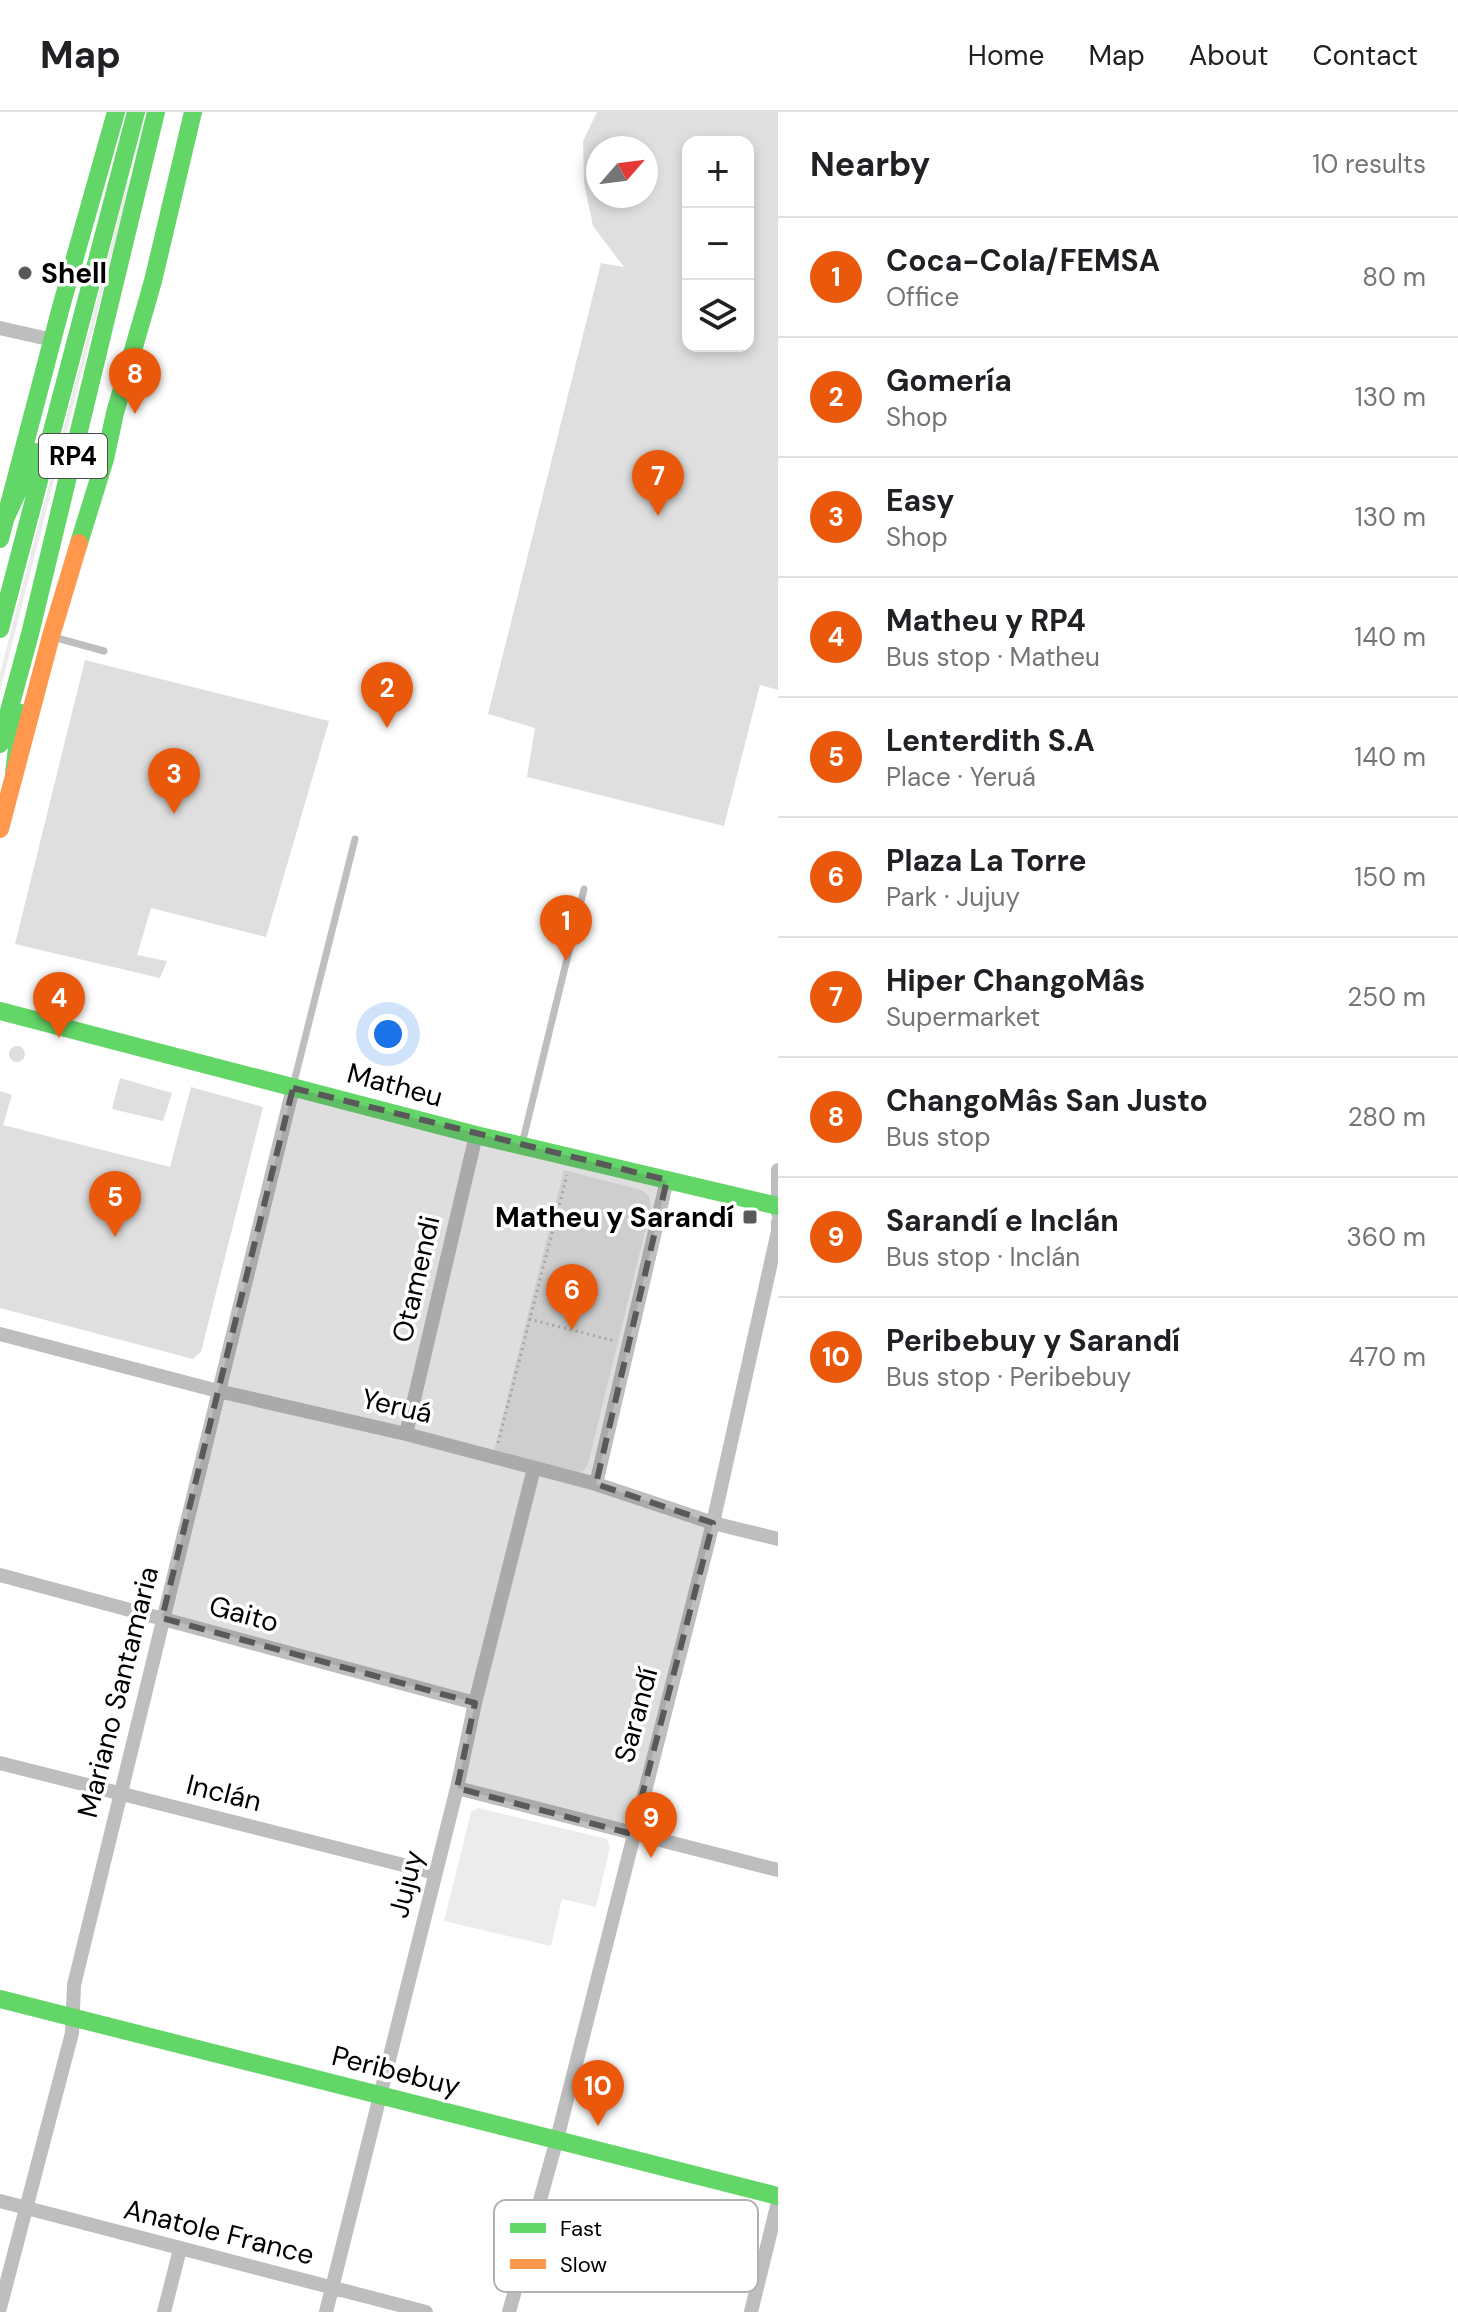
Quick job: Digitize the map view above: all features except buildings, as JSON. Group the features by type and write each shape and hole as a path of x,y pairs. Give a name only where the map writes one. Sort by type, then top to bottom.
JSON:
{"street":[{"path":"0,539 116,112"},
{"name":"RP4","path":"0,629 136,112"},
{"name":"RP4","path":"0,744 30,634 156,112"},
{"path":"0,829 51,636 105,459 153,281 193,112"},
{"path":"0,328 53,340"},
{"path":"6,517 64,392"},
{"path":"14,774 30,634"},
{"name":"Matheu","path":"0,1011 476,1135 778,1206"},
{"name":"Mariano Santamaria","path":"0,2308 72,2033 74,1985 293,1088"},
{"name":"Otamendi","path":"406,1434 476,1135"},
{"path":"778,1170 778,1216"},
{"path":"596,1484 667,1180"},
{"name":"Sarandí","path":"540,2200 713,1523 778,1222"},
{"name":"Yeruá","path":"0,1334 596,1484 713,1523 778,1539"},
{"name":"Jujuy","path":"326,2312 534,1468"},
{"name":"Gaito","path":"0,1575 475,1703"},
{"name":"Inclán","path":"0,1763 435,1873"},
{"path":"457,1788 778,1870"},
{"name":"Peribebuy","path":"0,1999 778,2196"},
{"name":"Anatole France","path":"0,2201 426,2312"},
{"path":"758,2283 778,2202"},
{"path":"164,2312 180,2249"},
{"name":"Sarandí","path":"509,2312 515,2292"},
{"path":"751,2312 756,2292"}],"lane":[{"path":"51,636 104,651"},
{"path":"293,1088 355,839"},
{"path":"521,1146 584,889"}],"path":[{"path":"495,1452 568,1171"},
{"path":"529,1319 618,1341"}],"highlighted area":[{"path":"293,1088 667,1180 596,1484 713,1523 632,1834 457,1788 475,1703 162,1618"}],"shaded area":[{"path":"127,183 129,189 0,691 0,673"},
{"path":"564,1170 641,1190 649,1196 651,1207 588,1464 578,1473 494,1451"},
{"path":"478,1808 607,1839 610,1847 596,1907 562,1899 551,1946 444,1921 471,1812"}],"traffic: fast":[{"path":"0,539 116,112"},
{"path":"0,629 136,112"},
{"path":"0,744 30,634 156,112"},
{"path":"79,543 153,281 193,112"},
{"path":"6,517 36,452"},
{"path":"14,774 21,713"},
{"path":"0,1011 476,1135 778,1206"},
{"path":"0,1999 778,2196"}],"traffic: slow":[{"path":"0,829 79,543"}],"place":[{"name":"Shell","path":"25,273"},
{"name":"ChangoMâs San Justo","path":"135,414"},
{"name":"Hiper ChangoMâs","path":"658,516"},
{"name":"Gomería","path":"387,728"},
{"name":"Easy","path":"174,814"},
{"name":"Coca-Cola/FEMSA","path":"566,961"},
{"name":"Matheu y RP4","path":"59,1038"},
{"name":"Matheu y Sarandí","path":"750,1217"},
{"name":"Lenterdith S.A","path":"115,1237"},
{"name":"Plaza La Torre","path":"572,1330"},
{"name":"Sarandí e Inclán","path":"651,1858"},
{"name":"Peribebuy y Sarandí","path":"598,2126"}]}
